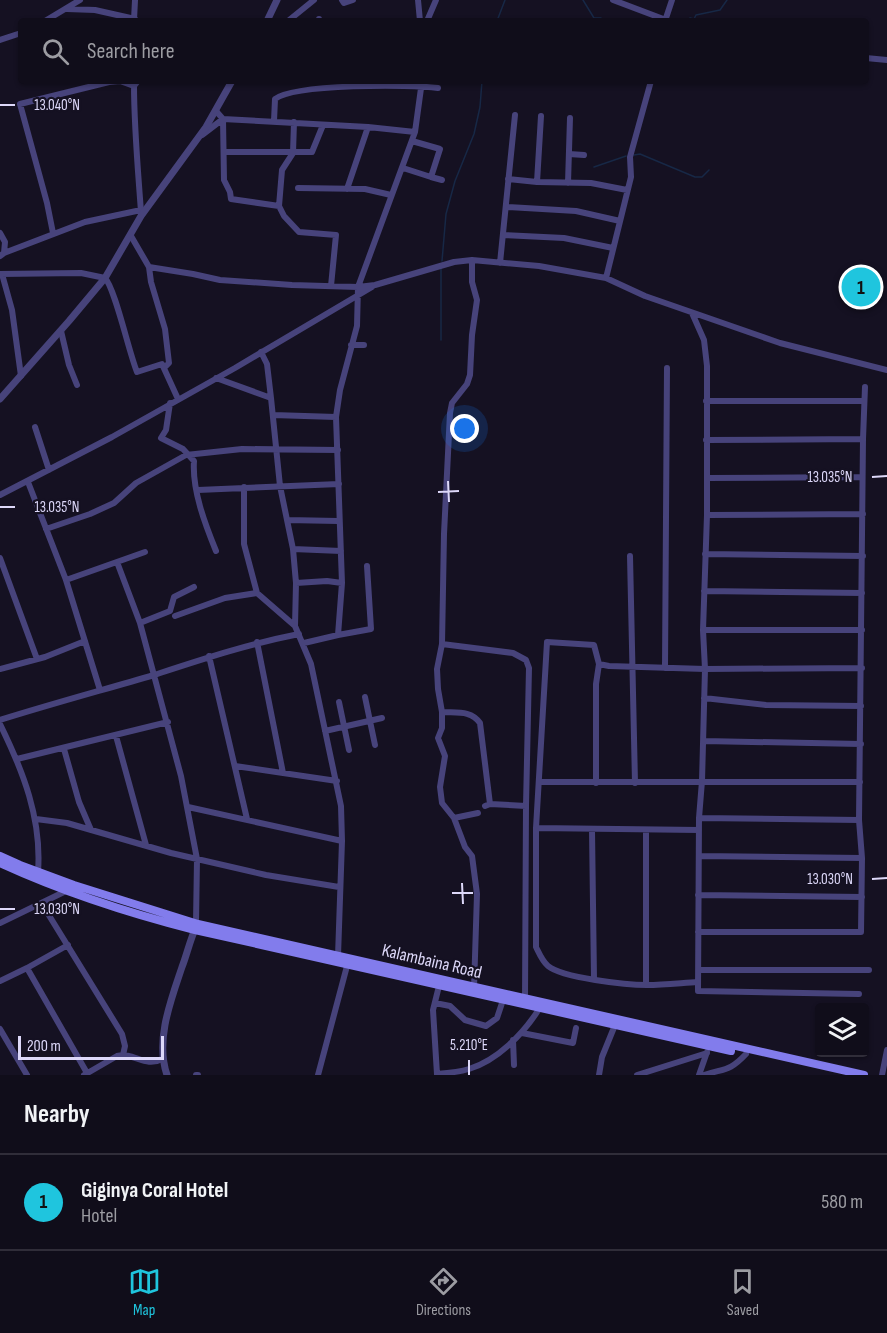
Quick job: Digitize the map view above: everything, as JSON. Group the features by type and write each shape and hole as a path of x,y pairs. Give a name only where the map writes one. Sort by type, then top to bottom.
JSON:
{"main road":[{"name":"Kalambaina Road","path":"0,856 38,872 196,926 347,966 615,1025 708,1050 746,1054 843,1075"},
{"name":"Kalambaina Road","path":"0,863 66,891 125,912 338,956 864,1075"}],"street":[{"path":"50,18 80,0"},
{"path":"134,18 135,0"},
{"path":"268,18 277,0"},
{"path":"292,18 314,0"},
{"path":"342,0 344,3 353,0"},
{"path":"418,0 420,18"},
{"path":"428,18 436,0"},
{"path":"613,0 658,18"},
{"path":"666,18 672,0"},
{"path":"67,9 95,10 126,18"},
{"path":"0,40 18,34"},
{"path":"869,58 887,60"},
{"path":"53,233 20,104 97,84"},
{"path":"135,84 134,120 141,213"},
{"path":"0,399 105,278 131,236 141,213 196,140 216,111 230,84"},
{"path":"312,84 312,90"},
{"path":"320,84 320,89"},
{"path":"274,121 274,101 291,92 405,84"},
{"path":"338,635 342,583 336,417 339,390 358,314 358,287 415,132 422,84"},
{"path":"425,84 438,88"},
{"path":"606,279 631,177 630,157 650,84"},
{"path":"216,111 223,119 224,180 231,199 279,206"},
{"path":"500,263 515,115"},
{"path":"537,182 542,116"},
{"path":"568,183 570,118"},
{"path":"196,140 223,119 368,127 415,132"},
{"path":"294,123 293,153 282,170 279,206 284,216 299,232 336,235 331,286"},
{"path":"224,152 312,153 323,125"},
{"path":"347,189 368,127"},
{"path":"412,141 440,149 431,177"},
{"path":"569,154 584,155"},
{"path":"403,168 442,180"},
{"path":"508,179 591,183 627,190"},
{"path":"298,188 365,189 391,195"},
{"path":"506,207 576,211 620,221"},
{"path":"2,254 85,222 141,213"},
{"path":"0,233 5,242 2,254"},
{"path":"503,235 564,238 614,248"},
{"path":"131,236 149,267 151,282 165,329 169,363 164,368"},
{"path":"149,267 194,273 220,280 358,287 375,285 454,262 472,260 560,269 606,279 692,313 806,350 887,370"},
{"path":"472,260 472,282 477,300 470,375 467,384 452,403 450,413 444,534 442,644 437,669 442,712 442,728 438,738 445,756 440,791 442,803 454,818 465,847 472,856 477,894 474,988"},
{"path":"21,376 12,310 1,274 81,273 105,278 111,286 137,372 162,364 178,399"},
{"path":"0,495 28,482 216,378 375,285"},
{"path":"692,313 704,340 707,366 704,741 699,818 698,895 699,991 859,994"},
{"path":"61,331 69,365 77,385"},
{"path":"351,345 364,345"},
{"path":"261,352 267,364 280,486 293,549 296,583 295,626"},
{"path":"664,668 667,368"},
{"path":"216,378 271,398"},
{"path":"698,932 861,932 862,858 859,820 865,387"},
{"path":"706,401 864,401"},
{"path":"170,403 165,430 161,438 183,449 194,461 201,515 216,551"},
{"path":"273,415 336,417"},
{"path":"35,427 49,470"},
{"path":"706,440 863,439"},
{"path":"46,529 114,503 136,483 188,455 242,449 338,450"},
{"path":"707,478 862,477"},
{"path":"28,482 66,580 100,690"},
{"path":"198,490 339,484"},
{"path":"244,487 244,544 257,593 295,626 304,643 311,664 337,781 341,806 342,841 338,956"},
{"path":"707,515 863,514"},
{"path":"287,520 338,521"},
{"path":"293,549 341,551"},
{"path":"66,580 146,552"},
{"path":"705,554 863,556"},
{"path":"630,556 635,783"},
{"path":"0,558 37,659"},
{"path":"117,562 140,624 168,722 188,807 197,859 196,926 172,997 164,1031 162,1059 167,1075"},
{"path":"304,643 371,629 366,566"},
{"path":"296,583 327,581 342,583"},
{"path":"140,624 170,610 174,597 194,587"},
{"path":"704,591 862,593"},
{"path":"175,616 225,598 257,593"},
{"path":"704,630 862,630"},
{"path":"38,872 40,856 36,819 17,759 0,722 209,656 257,642 300,634"},
{"path":"0,669 37,659 85,641"},
{"path":"257,642 283,773"},
{"path":"596,783 596,684 599,664 594,645 547,642 536,828 536,946 549,967 560,973 646,985 698,982"},
{"path":"442,644 513,653 526,660 529,668 525,1000"},
{"path":"209,656 247,819"},
{"path":"599,664 705,669 862,668"},
{"path":"365,697 375,745"},
{"path":"704,698 766,705 861,706"},
{"path":"339,702 349,750"},
{"path":"442,712 467,713 480,723 487,805 526,806"},
{"path":"325,731 382,718"},
{"path":"17,759 168,722"},
{"path":"116,736 146,845"},
{"path":"704,741 861,744"},
{"path":"64,749 79,802 91,830"},
{"path":"235,766 337,781"},
{"path":"539,782 860,782"},
{"path":"188,807 342,841"},
{"path":"454,818 478,813"},
{"path":"699,818 859,820"},
{"path":"36,819 67,823 197,859 266,875 339,887"},
{"path":"536,828 699,830"},
{"path":"592,830 594,979"},
{"path":"646,831 646,985"},
{"path":"699,856 862,858"},
{"path":"0,923 66,891"},
{"path":"698,895 862,897"},
{"path":"42,904 122,1034 125,1046 123,1055"},
{"path":"0,981 68,945"},
{"path":"318,1075 347,966"},
{"path":"27,968 86,1074 117,1056 123,1055 146,1063 162,1059"},
{"path":"699,970 869,970"},
{"path":"439,986 433,1031 437,1074 468,1069 480,1064 522,1033 539,1009"},
{"path":"435,1003 450,1006 465,1020 486,1026 497,1018 503,1000"},
{"path":"599,1075 602,1056 615,1025"},
{"path":"522,1033 573,1043 576,1028"},
{"path":"0,1029 27,1075"},
{"path":"513,1040 514,1065"},
{"path":"637,1075 708,1050"},
{"path":"699,1075 708,1050"},
{"path":"882,1075 887,1050"},
{"path":"704,1075 720,1072 736,1065 746,1054"}],"waterway":[{"path":"498,18 505,0"},
{"path":"583,0 594,18"},
{"path":"694,18 696,15 720,10 727,0"},
{"path":"594,18 601,18"},
{"path":"442,261 446,214 455,181 474,134 482,84"},
{"path":"634,155 640,154 695,177 702,177 709,170"},
{"path":"594,167 626,156"},
{"path":"441,269 441,340"}],"place":[{"name":"Giginya Coral Hotel","path":"861,287"}]}
